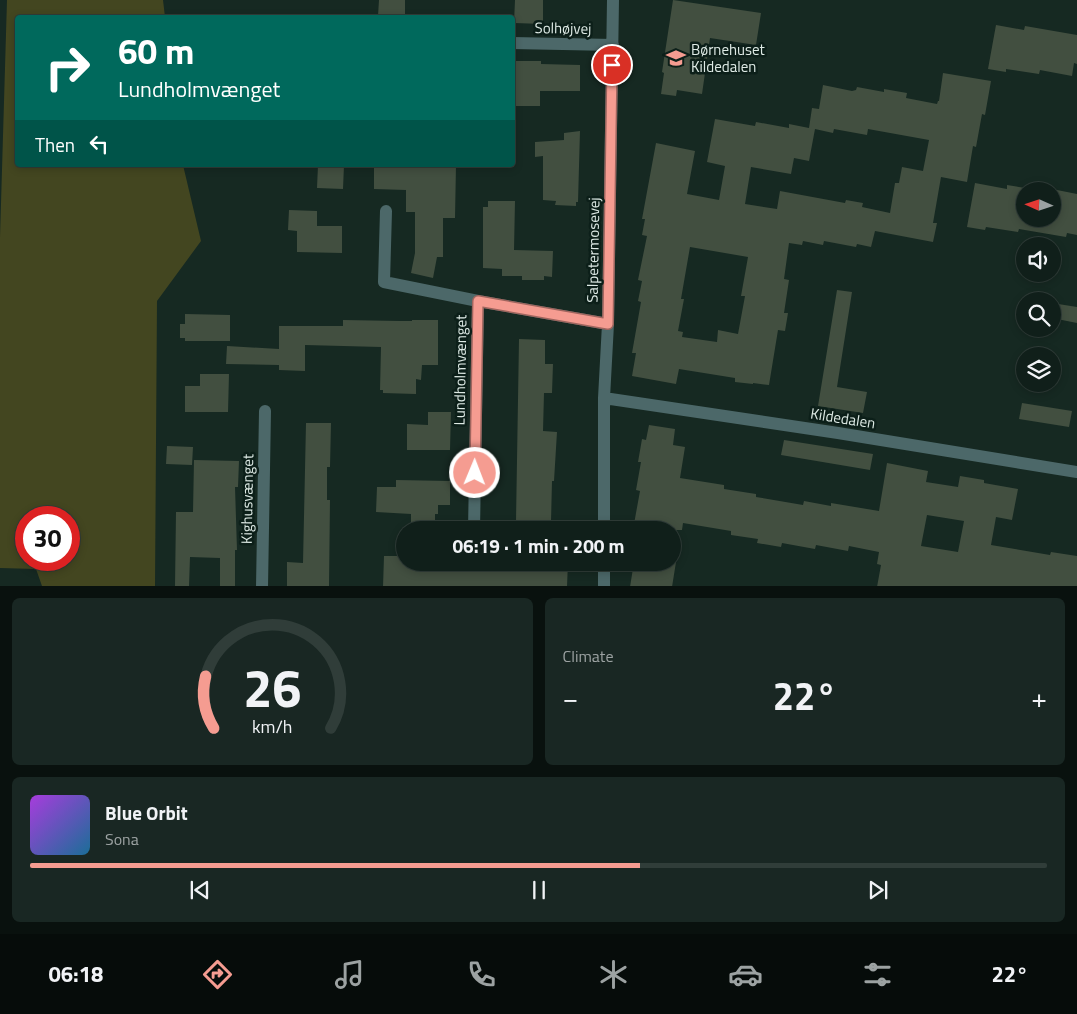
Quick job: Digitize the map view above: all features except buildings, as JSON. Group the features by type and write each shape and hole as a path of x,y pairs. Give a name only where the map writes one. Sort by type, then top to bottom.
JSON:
{"street":[{"name":"Salpetermosevej","path":"604,521 604,398 608,324 613,0"},
{"name":"Solhøjvej","path":"515,43 612,45"},
{"name":"Lundholmvænget","path":"386,211 384,282 608,324"},
{"name":"Lundholmvænget","path":"474,521 478,301"},
{"name":"Kildedalen","path":"604,398 838,433 1077,472"},
{"name":"Kighusvænget","path":"262,586 265,411"},
{"path":"604,571 604,586"}],"green space":[{"path":"7,0 163,0 165,15 15,15 15,167 183,167 201,241 157,301 155,586 42,586 37,571 80,571 80,506 15,506 15,568 0,568 0,237"}],"place":[{"name":"Børnehuset Kildedalen","path":"676,58"}],"route":[{"path":"475,473 478,301 608,324 612,65"}]}
